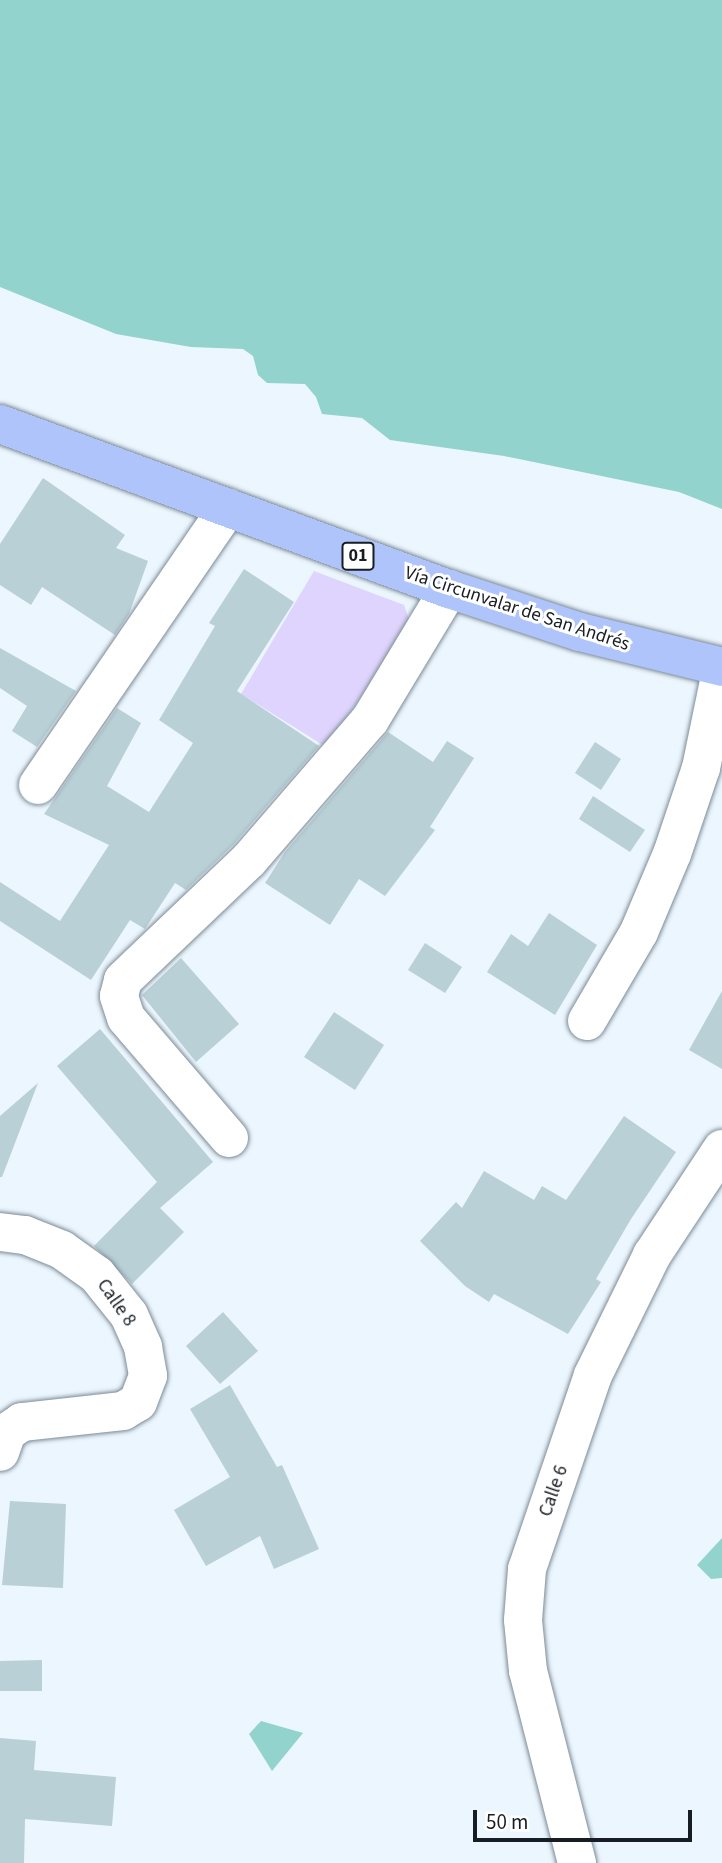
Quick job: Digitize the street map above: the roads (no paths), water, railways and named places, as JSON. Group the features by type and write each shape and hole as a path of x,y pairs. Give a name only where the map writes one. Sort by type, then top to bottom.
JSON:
{"highway":[{"name":"Vía Circunvalar de San Andrés","path":"3,433 228,508 449,589 580,632 722,667"}],"street":[{"path":"38,785 228,508"},
{"path":"229,1138 125,1018 119,996 123,980 249,860 370,720 449,589"},
{"path":"587,1021 639,932 672,854 701,768 722,667"},
{"name":"Calle 6","path":"577,1863 528,1671 523,1620 527,1569 593,1375 653,1255 722,1149"},
{"name":"Calle 8","path":"0,1232 25,1235 62,1250 97,1275 129,1315 143,1347 148,1376 138,1402 123,1411 22,1422 7,1432 0,1452"}]}
